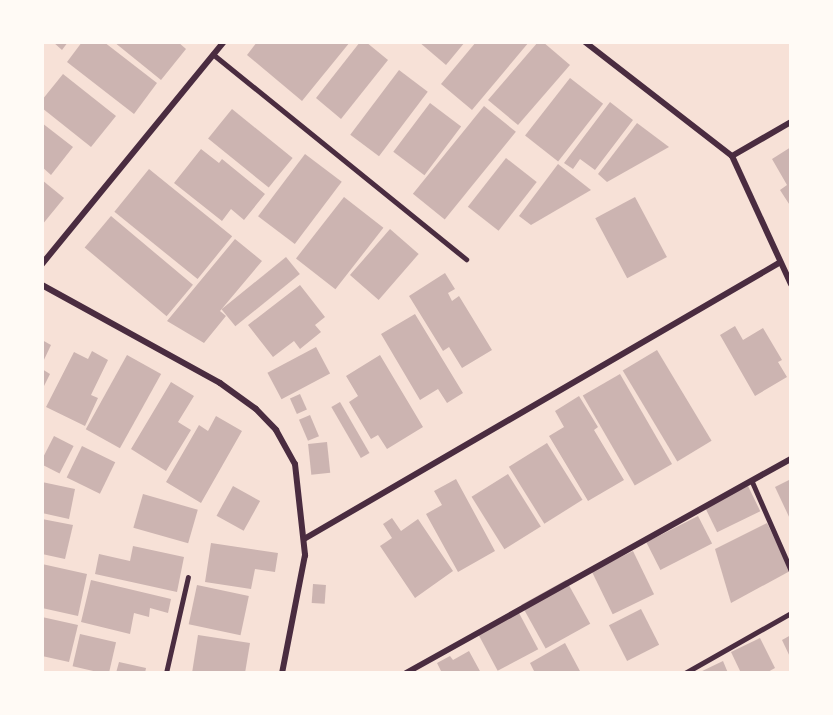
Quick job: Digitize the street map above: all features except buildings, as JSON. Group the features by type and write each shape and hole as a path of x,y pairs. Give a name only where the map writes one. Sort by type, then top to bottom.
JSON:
{"street":[{"path":"42,264 224,42"},
{"path":"585,42 732,156 791,284"},
{"path":"732,156 791,122"},
{"path":"304,538 779,262"},
{"path":"42,285 220,383 256,409 276,430 295,464 305,565 282,673"},
{"path":"406,673 791,459"}],"lane":[{"path":"213,54 466,259"},
{"path":"752,481 791,570"},
{"path":"166,673 188,577"},
{"path":"685,673 791,613"}]}
